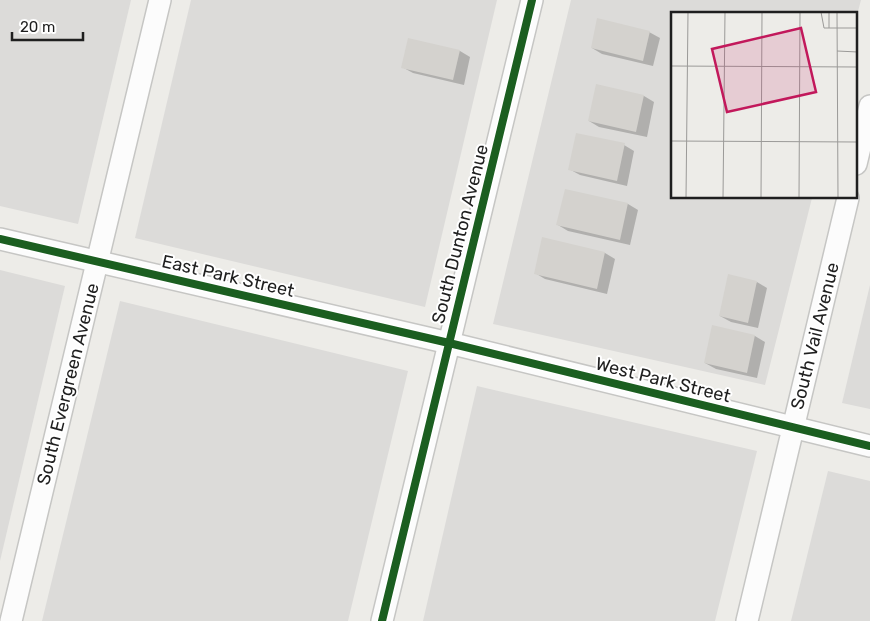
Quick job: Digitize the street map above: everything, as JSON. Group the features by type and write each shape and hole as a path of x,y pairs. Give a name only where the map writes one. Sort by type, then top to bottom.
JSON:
{"street":[{"name":"South Evergreen Avenue","path":"11,621 160,0"},
{"name":"South Dunton Avenue","path":"382,621 532,0"},
{"path":"858,156 870,106"},
{"name":"South Vail Avenue","path":"747,621 848,199"},
{"name":"East Park Street","path":"0,239 449,343"},
{"name":"West Park Street","path":"449,343 870,446"}],"shaded area":[{"path":"0,0 131,0 78,224 0,206"},
{"path":"191,0 497,0 425,307 135,238"},
{"path":"571,0 861,0 858,12 671,12 671,199 812,199 765,385 493,324"},
{"path":"0,270 65,286 0,561"},
{"path":"870,285 870,409 842,403"},
{"path":"120,301 408,371 348,621 42,621"},
{"path":"477,386 757,451 715,621 423,621"},
{"path":"828,471 870,481 870,621 791,621"}],"building":[{"path":"597,18 650,31 643,61 591,48"},
{"path":"408,38 460,50 453,80 401,68"},
{"path":"596,84 644,95 636,132 588,121"},
{"path":"576,133 625,143 617,181 568,170"},
{"path":"565,189 628,203 620,240 556,225"},
{"path":"542,237 605,252 597,289 534,274"},
{"path":"728,274 757,281 748,323 719,316"},
{"path":"712,325 755,335 747,373 704,363"}],"cycle path":[{"path":"382,621 532,0"},
{"path":"0,239 449,343 870,446"}]}
